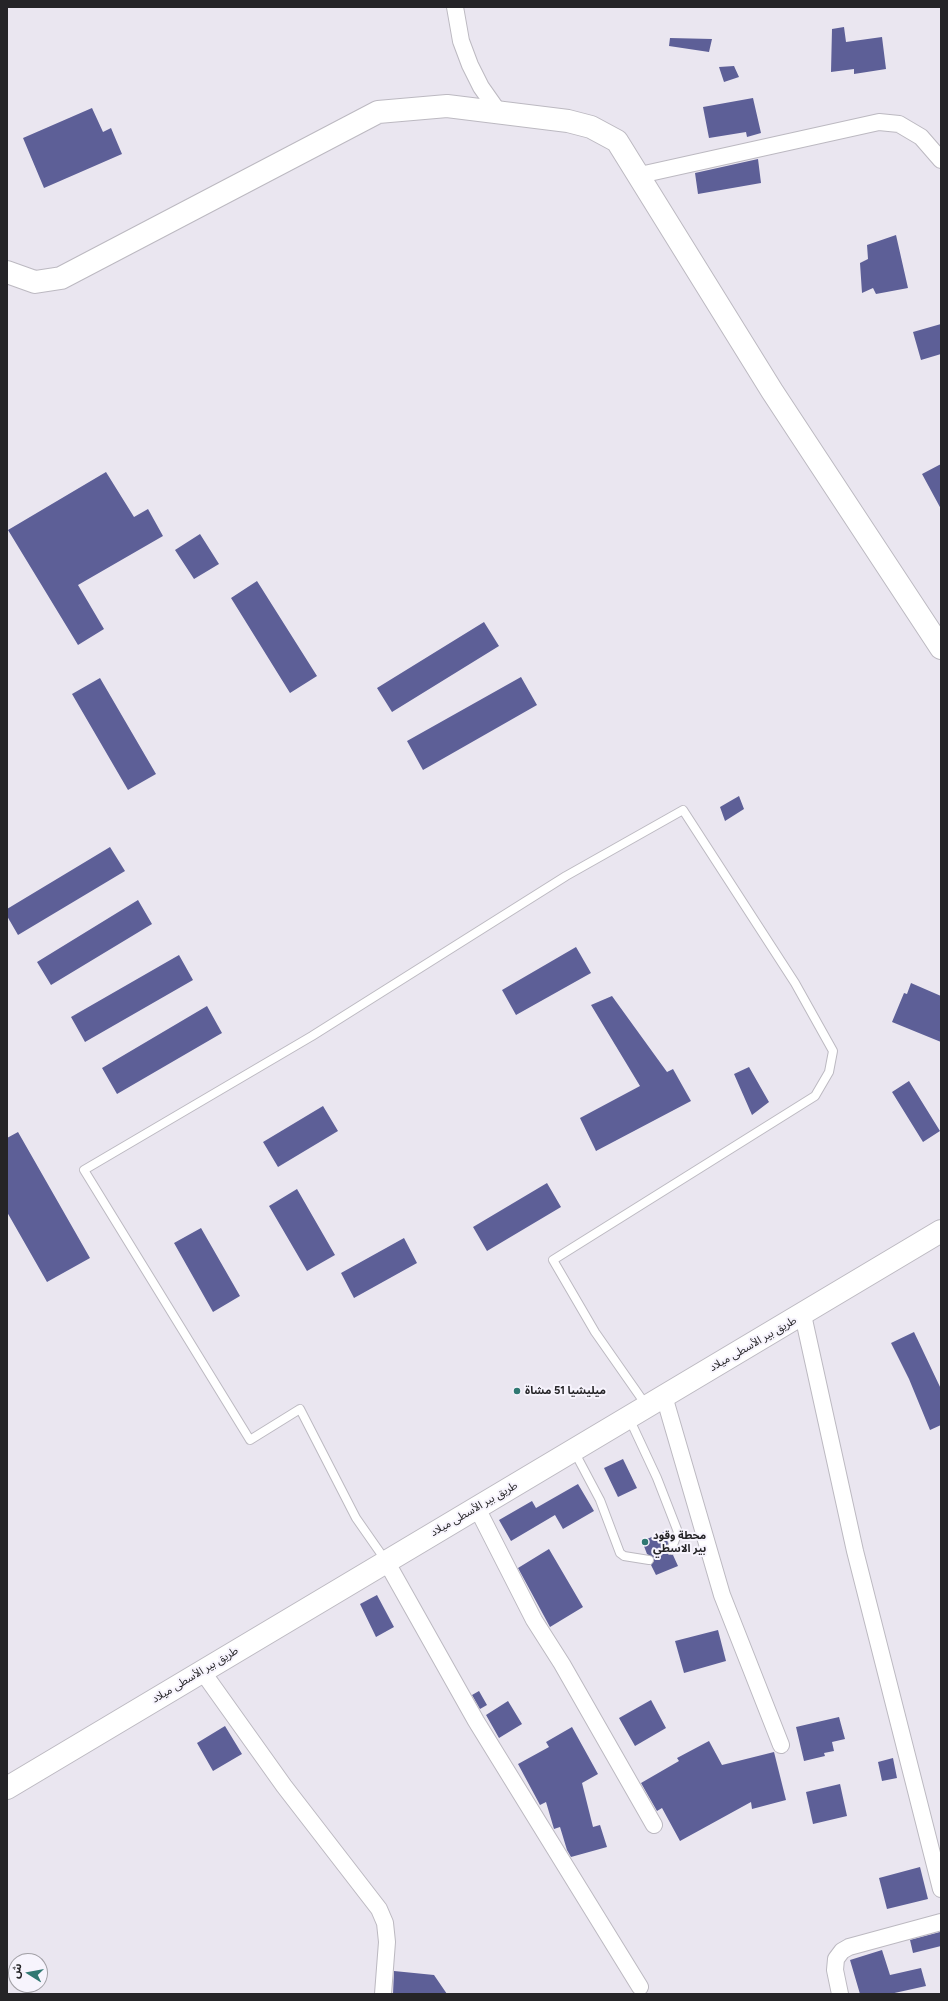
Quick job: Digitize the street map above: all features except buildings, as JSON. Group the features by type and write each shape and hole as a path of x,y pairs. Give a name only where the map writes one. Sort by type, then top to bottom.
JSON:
{"street":[{"path":"455,7 461,41 470,65 481,87 500,114"},
{"path":"7,272 35,282 61,278 378,112 447,106 500,114 568,121 591,127 617,141 640,175 772,391 941,648"},
{"path":"640,175 878,122 898,124 921,137 941,160"},
{"name":"طريق بير الأسطى ميلاد","path":"7,1788 202,1670 803,1315 941,1231"},
{"path":"803,1315 855,1551 940,1885"},
{"path":"656,1401 722,1595 781,1745"},
{"path":"477,1508 534,1620 566,1671 654,1825"},
{"path":"386,1561 476,1721 640,1986"},
{"path":"202,1670 284,1786 378,1909 385,1924 386,1942 383,1994"},
{"path":"840,1994 835,1970 836,1960 842,1951 849,1947 941,1922"}],"lane":[{"path":"386,1561 356,1518 300,1409 250,1440 84,1170 312,1036 566,876 683,810 795,983 833,1051 829,1072 816,1096 553,1260 595,1332 656,1401"},
{"path":"628,1418 657,1478 678,1532 671,1550"},
{"path":"574,1451 600,1500 620,1553 631,1558 649,1560"}],"place":[{"name":"ميليشيا 51 مشاة","path":"517,1391"},
{"name":"محطة وقود بير الاسطي","path":"645,1542"}]}
